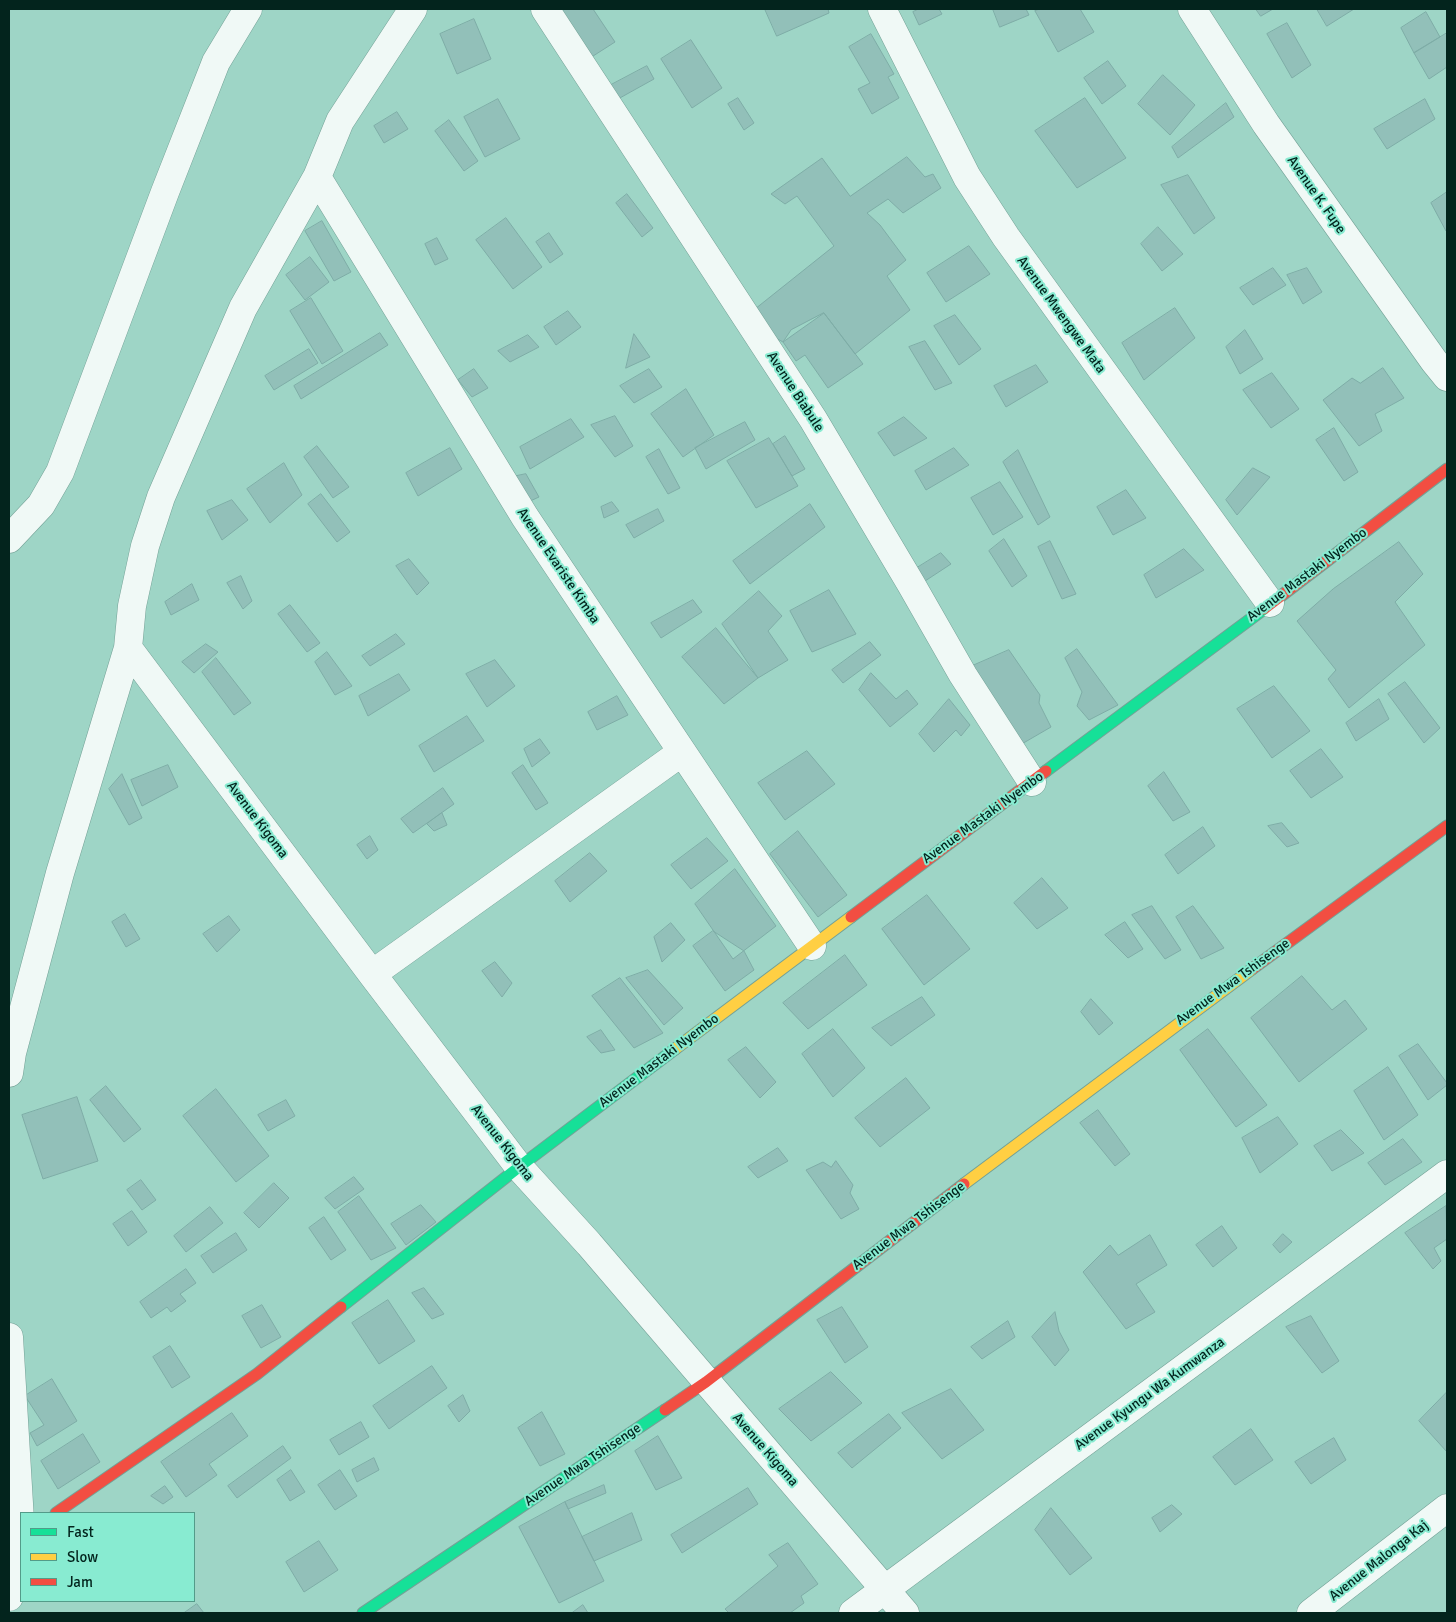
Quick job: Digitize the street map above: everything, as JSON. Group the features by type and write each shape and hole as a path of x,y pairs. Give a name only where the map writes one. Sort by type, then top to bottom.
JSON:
{"street":[{"path":"9,539 40,505 60,472 216,62 248,9"},
{"path":"9,1073 12,1053 60,873 128,648 132,606 145,546 161,497 243,308 317,177 340,121 414,9"},
{"name":"Avenue Biabule","path":"546,9 813,420 963,675 1032,782"},
{"name":"Avenue Mwengwe Mata","path":"882,9 966,177 1006,238 1270,603"},
{"name":"Avenue K. Fupe","path":"1192,9 1277,139 1447,377"},
{"name":"Avenue Evariste Kimba","path":"317,177 525,517 812,946"},
{"name":"Avenue Mastaki Nyembo","path":"57,1512 257,1374 519,1167 1447,469"},
{"name":"Avenue Kigoma","path":"128,648 519,1167 589,1244 905,1613"},
{"path":"372,974 682,752"},
{"name":"Avenue Mwa Tshisenge","path":"363,1613 706,1382 871,1254 1168,1029 1447,826"},
{"name":"Avenue Kyungu Wa Kumwanza","path":"853,1613 1447,1174"},
{"path":"9,1337 20,1520"},
{"name":"Avenue Malonga Kaj","path":"1310,1613 1447,1508"},
{"path":"9,1597 20,1542"}],"building":[{"path":"558,9 593,9 615,42 590,58"},
{"path":"765,9 828,9 829,13 777,36"},
{"path":"919,9 939,9 942,14 919,25 913,12"},
{"path":"993,9 1026,9 1029,15 1000,27"},
{"path":"1040,9 1080,9 1094,32 1058,52 1035,11"},
{"path":"1256,9 1273,9 1261,16"},
{"path":"1317,9 1354,9 1327,26"},
{"path":"1426,12 1440,37 1414,53 1401,28"},
{"path":"474,19 491,59 457,74 440,34"},
{"path":"1287,23 1311,65 1292,78 1267,34"},
{"path":"1447,33 1447,67 1429,79 1414,53"},
{"path":"871,34 894,74 888,77 899,98 872,114 858,89 870,83 849,47"},
{"path":"691,40 722,88 692,108 661,59"},
{"path":"1108,61 1126,86 1102,104 1084,78"},
{"path":"647,66 654,79 618,99 611,85"},
{"path":"1163,75 1195,105 1170,135 1138,104"},
{"path":"738,98 754,123 744,130 728,104"},
{"path":"1085,98 1126,158 1077,188 1035,131"},
{"path":"498,99 520,139 485,157 464,117"},
{"path":"1425,99 1435,119 1387,149 1374,129"},
{"path":"1226,103 1234,117 1178,158 1172,147"},
{"path":"397,112 408,129 384,143 374,126"},
{"path":"449,120 478,161 464,171 435,131"},
{"path":"907,157 925,177 933,174 941,188 903,213 888,199 867,213 880,225 906,260 887,276 910,310 855,354 824,313 783,342 772,336 755,309 834,246 797,196 785,204 771,194 822,158 850,196"},
{"path":"1188,175 1215,218 1194,234 1161,185"},
{"path":"1447,192 1447,230 1446,231 1431,203"},
{"path":"627,194 653,228 642,237 616,203"},
{"path":"506,218 542,267 513,289 476,240"},
{"path":"322,221 351,272 334,281 305,231"},
{"path":"1158,227 1183,254 1162,271 1141,244"},
{"path":"549,233 563,254 550,263 536,242"},
{"path":"437,238 448,259 435,265 425,244"},
{"path":"969,246 990,274 946,302 927,273"},
{"path":"310,257 329,282 305,300 286,275"},
{"path":"1273,268 1286,285 1253,305 1240,288"},
{"path":"1307,268 1322,292 1303,304 1287,275"},
{"path":"311,298 343,351 322,364 290,311"},
{"path":"1175,308 1195,338 1144,380 1122,343"},
{"path":"568,311 581,327 556,345 544,327"},
{"path":"824,313 863,364 828,388 805,355 796,361 783,342 791,330"},
{"path":"955,315 981,349 959,365 934,326"},
{"path":"1245,330 1263,359 1240,374 1226,347"},
{"path":"380,333 388,345 301,399 294,386"},
{"path":"634,334 650,357 626,368"},
{"path":"528,335 539,347 510,362 498,351"},
{"path":"925,341 952,383 935,390 909,347"},
{"path":"309,349 318,363 274,390 265,376"},
{"path":"1036,365 1048,382 1006,407 994,386"},
{"path":"1383,368 1404,398 1375,414 1382,431 1359,446 1323,400 1352,378 1360,383"},
{"path":"474,369 488,388 472,397 458,380"},
{"path":"649,369 662,387 634,403 620,386"},
{"path":"1272,373 1299,409 1271,428 1243,390"},
{"path":"686,389 714,435 683,457 651,414"},
{"path":"615,416 633,446 615,457 591,425"},
{"path":"904,417 927,438 894,456 878,433"},
{"path":"571,419 584,437 530,469 520,447"},
{"path":"745,422 755,440 706,469 695,448"},
{"path":"1334,428 1358,472 1344,481 1316,440"},
{"path":"785,436 805,469 792,476 773,444"},
{"path":"769,438 798,486 756,508 727,461"},
{"path":"317,446 349,487 333,498 304,457"},
{"path":"450,448 462,469 418,496 406,473"},
{"path":"954,448 969,465 926,490 915,471"},
{"path":"659,449 680,488 668,494 646,457"},
{"path":"1018,450 1050,517 1038,525 1003,462"},
{"path":"284,463 302,495 270,523 247,489"},
{"path":"1253,468 1270,477 1237,515 1226,500"},
{"path":"526,474 539,497 528,502 512,477"},
{"path":"1000,482 1023,517 993,535 971,498"},
{"path":"1126,490 1146,518 1113,535 1097,507"},
{"path":"321,494 350,532 337,542 308,504"},
{"path":"232,500 248,520 222,540 207,511"},
{"path":"612,502 619,511 604,518 601,507"},
{"path":"810,504 825,527 750,584 733,561"},
{"path":"658,509 664,521 634,538 626,525"},
{"path":"1004,539 1027,576 1012,587 989,551"},
{"path":"1050,541 1076,594 1062,599 1038,547"},
{"path":"1399,542 1423,574 1395,602 1425,645 1349,708 1328,679 1336,670 1297,621 1333,589"},
{"path":"1184,549 1204,570 1156,598 1144,575"},
{"path":"941,553 951,564 922,583 912,571"},
{"path":"409,559 429,583 417,595 396,566"},
{"path":"241,576 252,601 243,609 227,583"},
{"path":"192,584 199,600 171,615 165,602"},
{"path":"829,590 856,634 812,652 790,611"},
{"path":"759,591 782,616 768,631 788,660 758,678 722,624"},
{"path":"693,600 702,612 661,638 651,623"},
{"path":"290,605 320,643 307,652 278,614"},
{"path":"716,628 758,678 724,704 682,657"},
{"path":"396,634 405,644 370,666 362,656"},
{"path":"870,642 881,655 843,683 832,670"},
{"path":"206,644 218,652 194,673 182,662"},
{"path":"1077,649 1118,705 1089,720 1077,706 1082,692 1065,658"},
{"path":"1009,650 1040,695 1039,703 1051,727 1020,745 970,667"},
{"path":"327,652 352,686 335,695 315,662"},
{"path":"216,658 251,703 234,715 202,672"},
{"path":"495,660 515,686 487,707 466,674"},
{"path":"871,673 896,699 907,690 918,704 890,727 859,690"},
{"path":"399,674 410,690 368,716 359,696"},
{"path":"1405,682 1440,728 1424,743 1388,694"},
{"path":"1274,686 1310,731 1272,758 1237,709"},
{"path":"617,696 628,715 597,730 588,712"},
{"path":"949,699 970,725 961,736 956,730 934,752 919,734"},
{"path":"1379,699 1389,719 1356,741 1346,723"},
{"path":"467,716 484,741 434,772 419,746"},
{"path":"540,739 550,753 532,767 524,749"},
{"path":"1321,749 1343,777 1311,798 1290,771"},
{"path":"807,751 835,784 785,820 758,783"},
{"path":"168,765 178,787 142,806 131,780"},
{"path":"523,765 548,803 536,810 512,773"},
{"path":"1164,772 1190,812 1173,821 1148,786"},
{"path":"122,774 142,818 129,825 109,789"},
{"path":"443,788 454,804 413,833 401,819"},
{"path":"442,813 447,825 434,831 427,824"},
{"path":"1282,823 1299,843 1287,847 1268,826"},
{"path":"1203,827 1215,846 1178,874 1165,855"},
{"path":"798,831 847,895 818,917 770,854"},
{"path":"370,836 378,850 367,859 357,845"},
{"path":"707,838 728,861 691,889 671,865"},
{"path":"590,853 607,871 570,902 555,881"},
{"path":"735,869 776,926 733,959 695,904"},
{"path":"1042,878 1068,908 1037,929 1014,903"},
{"path":"927,895 970,949 924,985 882,929"},
{"path":"1152,906 1181,950 1165,959 1132,915"},
{"path":"1193,906 1224,948 1201,959 1176,917"},
{"path":"125,914 140,939 126,947 112,922"},
{"path":"229,916 240,930 217,952 203,934"},
{"path":"1125,922 1143,949 1128,958 1105,935"},
{"path":"671,923 685,940 662,962 654,937"},
{"path":"713,931 744,951 754,970 725,991 693,946"},
{"path":"845,955 867,985 808,1029 783,1003"},
{"path":"495,962 512,983 502,997 482,971"},
{"path":"648,970 683,1008 664,1025 626,978"},
{"path":"1302,976 1332,1010 1345,1000 1367,1029 1299,1082 1251,1018"},
{"path":"620,978 663,1033 634,1048 592,996"},
{"path":"922,997 935,1015 891,1046 872,1028"},
{"path":"1091,999 1113,1023 1099,1035 1081,1012"},
{"path":"833,1029 865,1068 833,1097 802,1054"},
{"path":"1208,1029 1267,1105 1236,1127 1180,1050"},
{"path":"601,1030 615,1050 601,1053 587,1037"},
{"path":"1418,1044 1447,1083 1428,1100 1399,1056"},
{"path":"746,1047 776,1082 760,1098 728,1060"},
{"path":"1388,1067 1418,1115 1384,1140 1354,1091"},
{"path":"906,1078 930,1108 880,1147 855,1118"},
{"path":"106,1086 141,1129 124,1142 90,1100"},
{"path":"216,1089 269,1156 236,1182 183,1116"},
{"path":"77,1097 98,1161 43,1179 22,1115"},
{"path":"286,1100 295,1116 268,1131 258,1115"},
{"path":"1098,1110 1130,1154 1115,1166 1080,1123"},
{"path":"1278,1117 1298,1144 1260,1173 1242,1138"},
{"path":"1341,1130 1364,1153 1332,1171 1314,1146"},
{"path":"1403,1139 1422,1162 1385,1185 1368,1163"},
{"path":"778,1148 788,1161 758,1178 748,1167"},
{"path":"836,1161 853,1185 850,1193 859,1209 841,1219 806,1170 823,1162 831,1167"},
{"path":"354,1177 364,1189 335,1209 325,1198"},
{"path":"141,1180 156,1200 142,1210 127,1190"},
{"path":"274,1183 289,1198 259,1228 244,1213"},
{"path":"359,1196 396,1248 371,1260 338,1212"},
{"path":"421,1205 436,1222 406,1245 391,1224"},
{"path":"1446,1206 1447,1239 1434,1248 1441,1261 1433,1269 1405,1233"},
{"path":"210,1207 223,1223 186,1252 174,1236"},
{"path":"132,1211 147,1232 128,1246 113,1224"},
{"path":"324,1217 346,1250 331,1260 309,1228"},
{"path":"1222,1226 1237,1248 1213,1267 1196,1245"},
{"path":"236,1233 247,1250 213,1273 201,1256"},
{"path":"1283,1234 1292,1242 1280,1253 1273,1245"},
{"path":"1150,1235 1167,1265 1136,1284 1155,1312 1126,1329 1083,1272 1110,1245 1118,1255"},
{"path":"186,1269 196,1283 180,1294 186,1301 171,1312 167,1307 151,1318 140,1302"},
{"path":"424,1288 444,1314 432,1319 412,1293"},
{"path":"388,1300 415,1341 379,1364 352,1323"},
{"path":"262,1305 281,1337 261,1348 242,1316"},
{"path":"842,1307 868,1347 845,1363 817,1320"},
{"path":"1055,1312 1059,1331 1069,1350 1055,1366 1032,1337"},
{"path":"1311,1316 1339,1361 1322,1373 1286,1327"},
{"path":"1008,1321 1015,1337 982,1359 971,1347"},
{"path":"170,1346 190,1377 172,1388 153,1357"},
{"path":"432,1366 447,1388 389,1429 373,1406"},
{"path":"831,1372 862,1403 811,1441 779,1409"},
{"path":"52,1379 77,1421 37,1446 30,1433 44,1425 25,1396"},
{"path":"951,1389 984,1430 942,1459 902,1413"},
{"path":"1447,1392 1447,1452 1419,1421"},
{"path":"463,1395 470,1411 459,1422 448,1406"},
{"path":"542,1412 565,1454 540,1466 518,1428"},
{"path":"232,1413 248,1436 209,1464 217,1475 186,1497 161,1462"},
{"path":"889,1414 901,1428 852,1468 838,1453"},
{"path":"361,1422 369,1437 339,1455 330,1440"},
{"path":"1251,1429 1273,1460 1235,1485 1213,1457"},
{"path":"83,1434 100,1462 58,1489 41,1461"},
{"path":"658,1436 682,1478 656,1490 635,1451"},
{"path":"1334,1438 1346,1460 1311,1484 1295,1462"},
{"path":"283,1446 291,1458 237,1498 228,1486"},
{"path":"374,1458 379,1470 357,1482 352,1470"},
{"path":"291,1470 305,1492 290,1501 277,1480"},
{"path":"340,1470 357,1496 335,1510 318,1485"},
{"path":"604,1485 606,1493 568,1509 565,1502"},
{"path":"165,1486 173,1497 163,1504 151,1496"},
{"path":"748,1488 758,1504 682,1553 671,1535"},
{"path":"565,1502 604,1581 559,1603 519,1527"},
{"path":"1172,1505 1182,1514 1160,1532 1152,1518"},
{"path":"1051,1508 1092,1558 1070,1575 1035,1530"},
{"path":"632,1513 642,1540 594,1561 582,1537"},
{"path":"319,1541 338,1570 304,1592 286,1562"},
{"path":"788,1543 818,1584 801,1596 804,1603 790,1613 729,1613 725,1609 778,1566 769,1555"},
{"path":"197,1604 204,1613 184,1613"},
{"path":"583,1605 588,1613 572,1613"}],"traffic: fast":[{"path":"1046,771 1264,609"},
{"path":"341,1307 519,1167 675,1049"},
{"path":"363,1613 665,1410"}],"traffic: slow":[{"path":"675,1049 851,917"},
{"path":"964,1184 1252,969"}],"traffic: jam":[{"path":"1264,609 1447,469"},
{"path":"851,917 1046,771"},
{"path":"1252,969 1447,826"},
{"path":"665,1410 706,1382 964,1184"},
{"path":"57,1512 257,1374 341,1307"}]}
